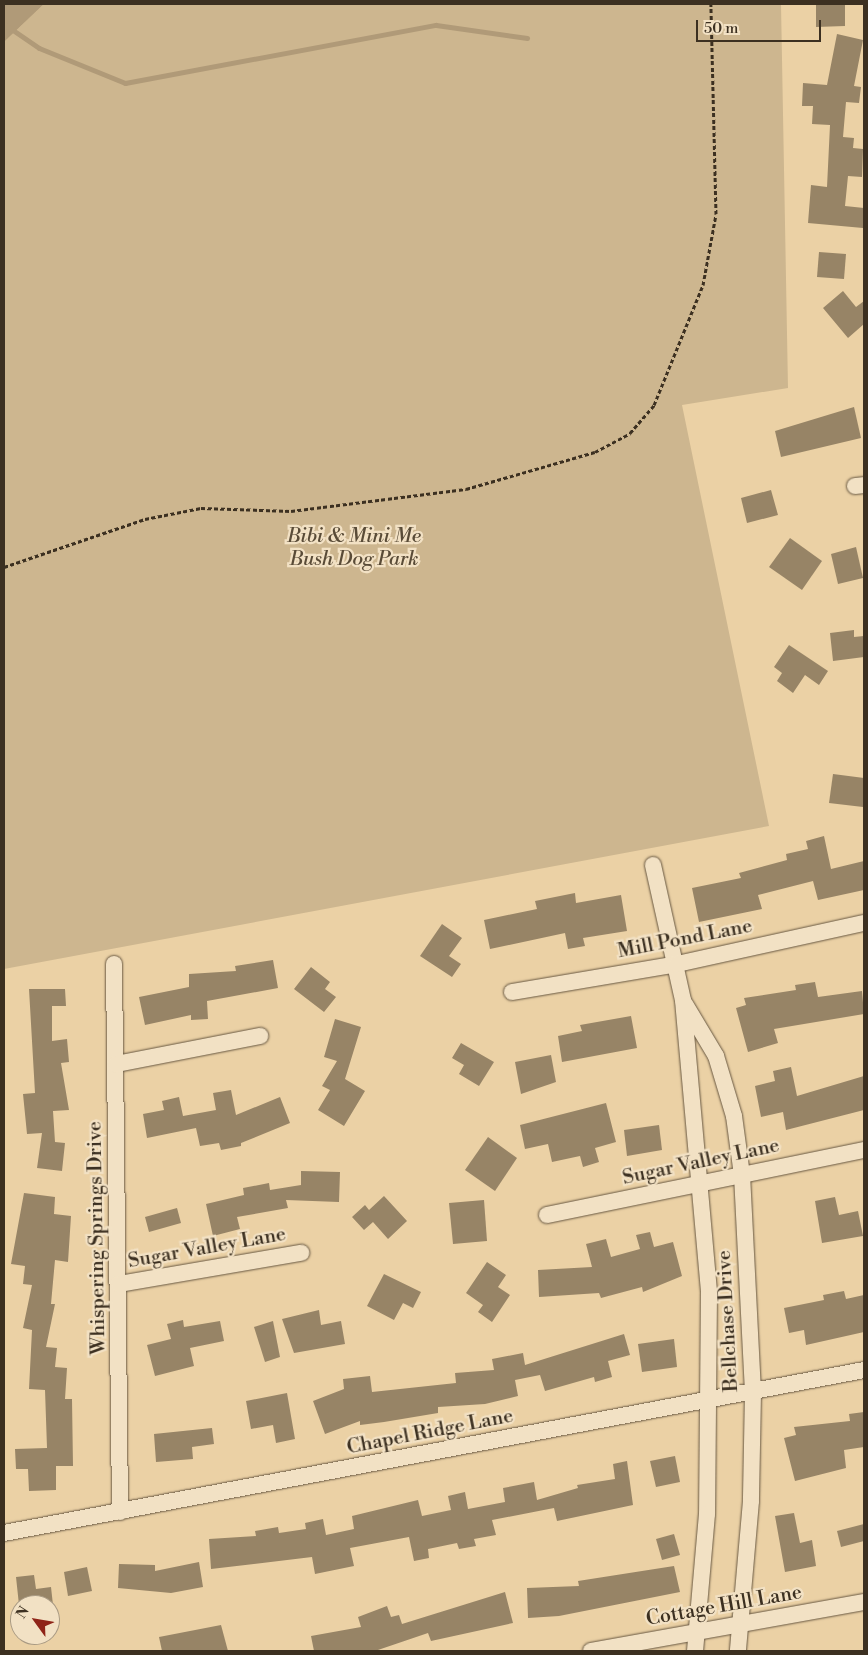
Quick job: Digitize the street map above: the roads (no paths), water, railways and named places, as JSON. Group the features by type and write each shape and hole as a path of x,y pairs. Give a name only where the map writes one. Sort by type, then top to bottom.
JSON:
{"street":[{"name":"Bellchase Drive","path":"652,865 677,964 701,1183 710,1400 698,1633 695,1651"},
{"name":"Mill Pond Lane","path":"512,992 677,964 864,923"},
{"name":"Whispering Springs Drive","path":"114,964 120,1512"},
{"name":"Bellchase Drive","path":"682,1000 716,1056 734,1116 742,1175 753,1393 751,1501 738,1651"},
{"path":"116,1064 260,1036"},
{"name":"Sugar Valley Lane","path":"547,1215 864,1150"},
{"name":"Sugar Valley Lane","path":"119,1284 301,1253"},
{"name":"Chapel Ridge Lane","path":"4,1533 753,1393 864,1370"},
{"name":"Cottage Hill Lane","path":"591,1651 741,1626 864,1602"}],"waterway":[{"path":"4,24 39,48 125,83 436,25 527,38"}],"park label":[{"name":"Bibi & Mini Me Bush Dog Park","path":"354,548"}]}
